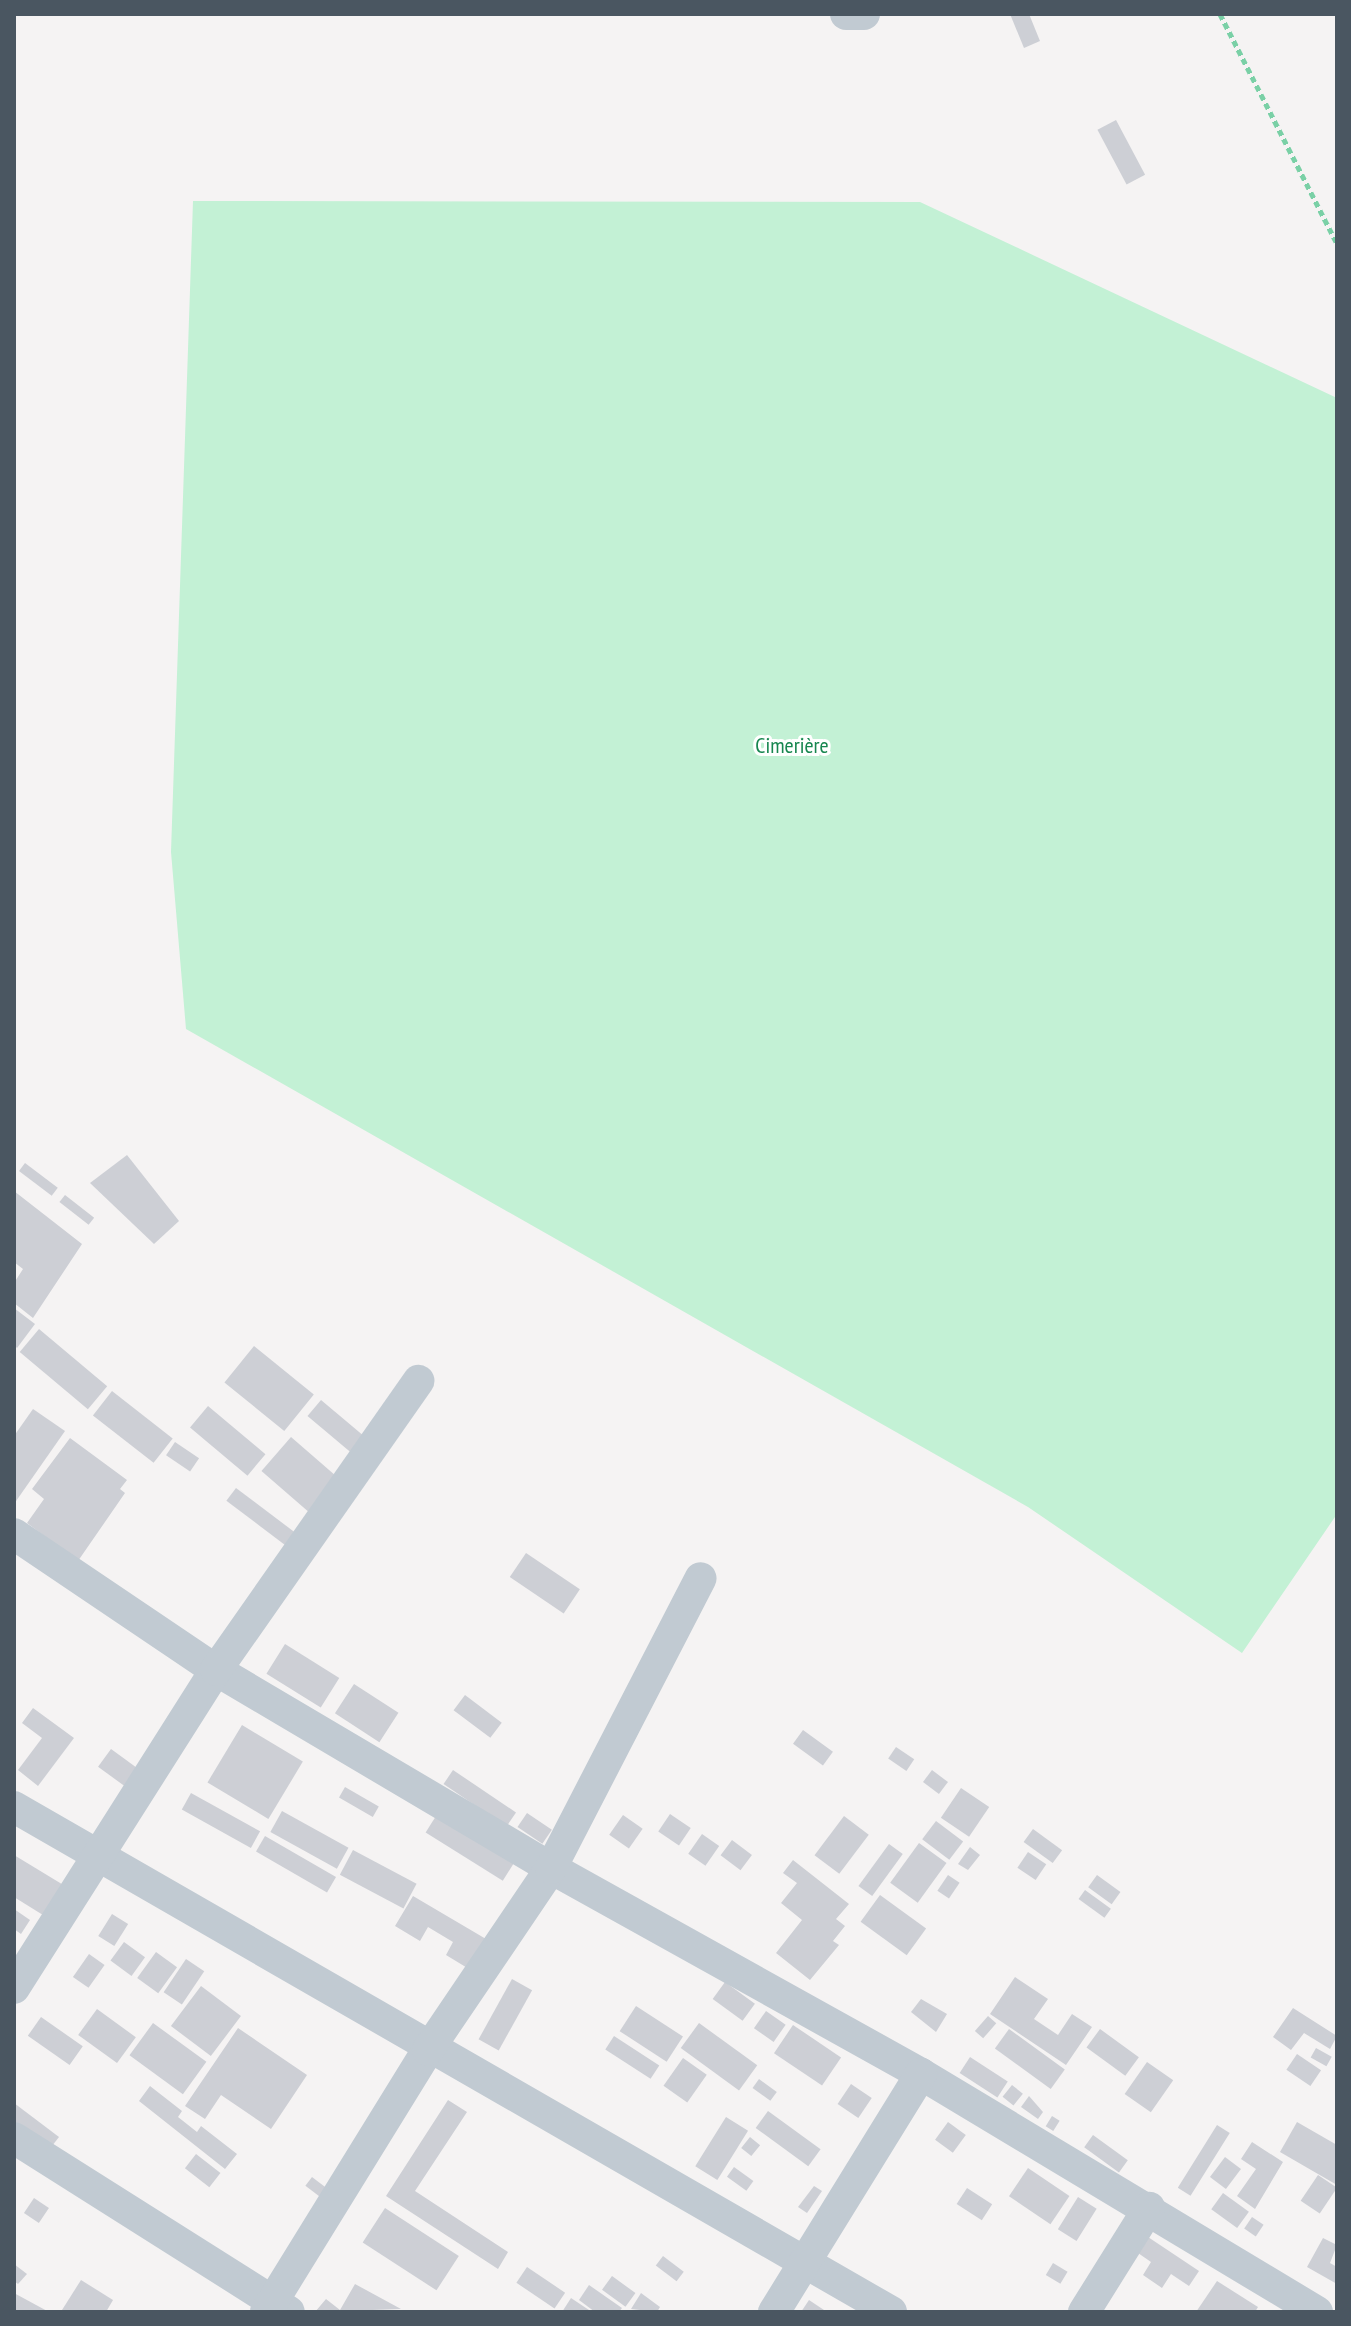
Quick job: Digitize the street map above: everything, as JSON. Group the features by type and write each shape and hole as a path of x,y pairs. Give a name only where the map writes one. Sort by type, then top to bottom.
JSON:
{"street":[{"path":"846,14 864,14"},
{"path":"14,1988 216,1670 418,1381"},
{"path":"14,1534 216,1670 551,1868 921,2074 1149,2208 1317,2312"},
{"path":"14,2138 275,2309 428,2050 551,1868 701,1578"},
{"path":"14,1807 428,2050 806,2260 891,2312"},
{"path":"774,2312 921,2074"},
{"path":"1084,2312 1149,2208"}],"path":[{"path":"1220,14 1337,244"}],"green space":[{"name":"Cimerière","path":"193,201 920,202 1337,398 1337,1514 1242,1653 1028,1507 186,1029 171,852"}],"building":[{"path":"1010,14 1029,14 1040,41 1024,48"},
{"path":"1116,120 1145,175 1127,185 1097,130"},
{"path":"127,1155 179,1221 154,1244 90,1183"},
{"path":"25,1163 58,1188 52,1196 19,1171"},
{"path":"14,1191 82,1244 33,1318 14,1303 14,1283 23,1269 14,1262"},
{"path":"65,1195 94,1218 89,1225 59,1202"},
{"path":"14,1308 35,1324 17,1348 14,1345"},
{"path":"39,1329 107,1386 88,1409 20,1352"},
{"path":"254,1346 314,1394 284,1431 224,1383"},
{"path":"112,1391 173,1438 154,1463 93,1415"},
{"path":"321,1400 368,1439 354,1455 308,1416"},
{"path":"208,1406 265,1454 247,1476 190,1427"},
{"path":"33,1409 65,1431 14,1504 14,1436"},
{"path":"291,1437 342,1482 313,1516 261,1471"},
{"path":"70,1438 127,1480 120,1489 125,1493 78,1561 27,1523 44,1499 32,1489"},
{"path":"175,1442 199,1458 190,1471 166,1455"},
{"path":"236,1488 304,1539 294,1552 226,1501"},
{"path":"526,1553 580,1589 564,1613 510,1577"},
{"path":"285,1644 339,1678 321,1708 266,1674"},
{"path":"354,1684 398,1713 379,1742 335,1713"},
{"path":"465,1695 502,1723 490,1738 454,1710"},
{"path":"33,1708 74,1738 38,1786 18,1770 42,1738 22,1723"},
{"path":"242,1725 303,1762 268,1819 207,1782"},
{"path":"803,1730 833,1752 823,1766 793,1744"},
{"path":"896,1747 914,1759 906,1771 888,1759"},
{"path":"111,1749 145,1774 132,1791 98,1767"},
{"path":"453,1770 516,1812 507,1827 443,1784"},
{"path":"932,1770 948,1782 939,1794 923,1782"},
{"path":"345,1787 379,1806 373,1817 339,1797"},
{"path":"961,1788 989,1807 969,1837 941,1818"},
{"path":"191,1793 260,1831 251,1848 182,1810"},
{"path":"441,1808 518,1856 503,1881 426,1833"},
{"path":"282,1811 348,1848 337,1869 270,1832"},
{"path":"527,1813 552,1830 542,1844 517,1827"},
{"path":"670,1814 691,1828 679,1845 658,1831"},
{"path":"623,1815 643,1829 629,1848 609,1835"},
{"path":"844,1816 869,1835 839,1874 815,1855"},
{"path":"936,1821 963,1841 949,1860 922,1839"},
{"path":"1033,1829 1062,1850 1053,1863 1024,1842"},
{"path":"702,1834 719,1846 705,1866 688,1854"},
{"path":"265,1836 336,1877 327,1893 256,1852"},
{"path":"732,1840 752,1855 741,1870 721,1855"},
{"path":"919,1843 947,1863 918,1903 890,1883"},
{"path":"889,1844 903,1854 872,1896 858,1886"},
{"path":"970,1847 980,1855 968,1870 958,1864"},
{"path":"353,1850 417,1884 403,1909 340,1875"},
{"path":"1028,1852 1046,1864 1036,1880 1017,1868"},
{"path":"14,1855 70,1889 51,1920 14,1897"},
{"path":"793,1860 849,1904 836,1919 845,1926 833,1941 839,1945 810,1980 776,1953 802,1920 781,1903 797,1883 783,1873"},
{"path":"948,1875 960,1883 949,1899 937,1891"},
{"path":"1097,1875 1120,1892 1112,1904 1088,1887"},
{"path":"1085,1890 1111,1909 1104,1918 1079,1899"},
{"path":"880,1895 926,1929 907,1955 861,1922"},
{"path":"413,1896 486,1939 469,1969 446,1955 453,1942 428,1927 420,1941 395,1926"},
{"path":"14,1909 30,1920 21,1934 14,1929"},
{"path":"112,1914 128,1924 114,1946 98,1936"},
{"path":"124,1942 145,1957 132,1976 110,1961"},
{"path":"156,1952 177,1967 158,1993 137,1978"},
{"path":"89,1954 105,1965 89,1988 73,1977"},
{"path":"186,1959 204,1971 182,2004 164,1992"},
{"path":"1015,1977 1048,1999 1034,2019 1058,2035 1072,2014 1092,2027 1066,2065 990,2014"},
{"path":"512,1979 532,1990 499,2050 479,2039"},
{"path":"725,1982 755,2004 743,2021 713,1999"},
{"path":"201,1986 241,2016 211,2056 171,2026"},
{"path":"921,1999 947,2014 936,2032 911,2012"},
{"path":"636,2006 683,2036 667,2062 620,2031"},
{"path":"1293,2008 1337,2036 1330,2049 1304,2033 1291,2050 1273,2037"},
{"path":"97,2009 136,2037 117,2063 78,2035"},
{"path":"766,2011 786,2025 774,2042 754,2028"},
{"path":"988,2016 996,2023 983,2038 975,2031"},
{"path":"41,2017 83,2046 70,2065 28,2036"},
{"path":"153,2023 206,2062 183,2094 129,2055"},
{"path":"699,2023 757,2065 739,2090 681,2048"},
{"path":"793,2025 841,2057 822,2086 774,2053"},
{"path":"238,2028 307,2075 271,2129 221,2095 205,2119 185,2106"},
{"path":"1009,2029 1065,2070 1051,2089 995,2048"},
{"path":"1100,2029 1139,2057 1125,2076 1086,2048"},
{"path":"614,2036 659,2065 651,2079 605,2049"},
{"path":"1316,2048 1332,2057 1326,2066 1311,2058"},
{"path":"1297,2054 1321,2070 1310,2086 1286,2070"},
{"path":"970,2057 1008,2082 997,2097 960,2073"},
{"path":"683,2058 707,2075 687,2102 663,2086"},
{"path":"1147,2062 1173,2080 1151,2112 1125,2094"},
{"path":"759,2079 777,2092 770,2101 753,2088"},
{"path":"851,2084 872,2098 858,2118 838,2104"},
{"path":"1012,2085 1023,2094 1013,2105 1003,2097"},
{"path":"150,2086 182,2111 178,2117 197,2132 201,2126 237,2154 225,2169 139,2101"},
{"path":"1029,2096 1043,2112 1038,2119 1021,2107"},
{"path":"448,2100 467,2112 415,2191 508,2252 498,2269 386,2196"},
{"path":"14,2103 59,2137 45,2155 14,2131"},
{"path":"768,2111 821,2149 808,2166 756,2128"},
{"path":"1052,2116 1060,2121 1053,2131 1046,2126"},
{"path":"726,2117 748,2131 717,2180 695,2166"},
{"path":"948,2122 966,2135 953,2153 935,2140"},
{"path":"1297,2122 1337,2145 1337,2185 1280,2152"},
{"path":"1217,2125 1230,2133 1191,2196 1178,2188"},
{"path":"1093,2135 1128,2160 1119,2172 1084,2147"},
{"path":"750,2137 760,2145 751,2156 741,2148"},
{"path":"1252,2142 1283,2162 1255,2209 1237,2196 1256,2169 1241,2159"},
{"path":"196,2154 220,2173 209,2187 185,2168"},
{"path":"1225,2157 1241,2169 1226,2189 1210,2177"},
{"path":"734,2167 753,2181 746,2191 727,2177"},
{"path":"1028,2168 1069,2196 1050,2224 1009,2196"},
{"path":"1318,2175 1337,2188 1320,2214 1301,2201"},
{"path":"312,2177 333,2193 326,2201 305,2186"},
{"path":"814,2186 822,2191 807,2213 798,2207"},
{"path":"967,2188 992,2204 982,2220 957,2204"},
{"path":"1223,2193 1249,2212 1237,2228 1211,2209"},
{"path":"1078,2197 1097,2209 1077,2241 1058,2229"},
{"path":"34,2198 49,2208 39,2223 24,2213"},
{"path":"385,2208 459,2256 436,2290 363,2242"},
{"path":"1252,2217 1264,2225 1256,2236 1244,2229"},
{"path":"1148,2237 1199,2271 1189,2286 1171,2274 1162,2288 1143,2275 1151,2262 1138,2253"},
{"path":"1323,2238 1337,2245 1330,2263 1337,2267 1337,2284 1307,2267"},
{"path":"663,2256 684,2272 677,2281 656,2266"},
{"path":"1053,2263 1068,2272 1060,2284 1046,2275"},
{"path":"14,2264 27,2274 18,2284 14,2281"},
{"path":"527,2267 565,2293 555,2308 516,2283"},
{"path":"612,2276 635,2293 625,2307 602,2290"},
{"path":"81,2280 113,2300 106,2312 62,2310"},
{"path":"1217,2281 1258,2307 1255,2312 1196,2312"},
{"path":"355,2284 401,2309 315,2312 326,2299 340,2310"},
{"path":"589,2285 622,2308 619,2312 595,2312 579,2300"},
{"path":"14,2293 49,2312 14,2312"},
{"path":"641,2293 660,2307 657,2312 631,2309"},
{"path":"571,2298 592,2312 562,2312"},
{"path":"809,2300 827,2312 801,2312"}]}
